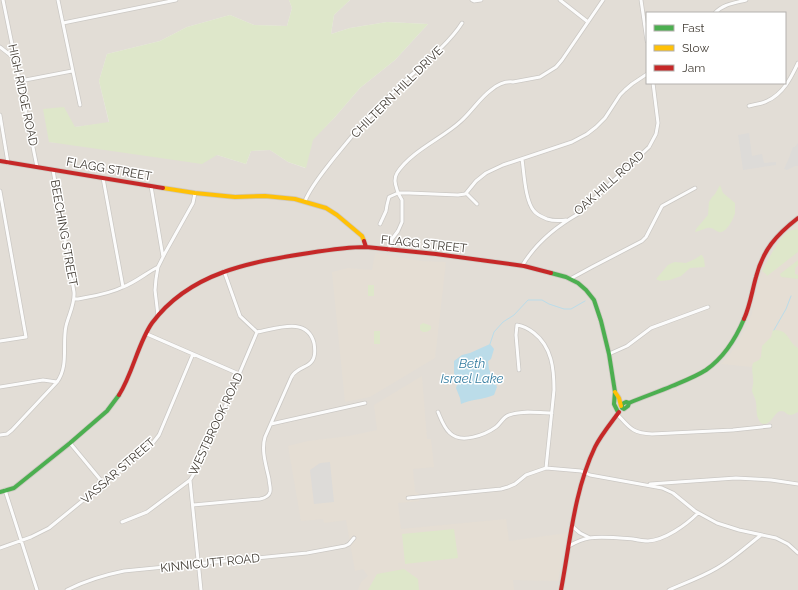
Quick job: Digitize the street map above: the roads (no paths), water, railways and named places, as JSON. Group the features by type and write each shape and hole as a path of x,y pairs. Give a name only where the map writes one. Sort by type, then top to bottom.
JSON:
{"street":[{"name":"HIGH RIDGE ROAD","path":"3,0 37,167"},
{"path":"58,0 80,105"},
{"path":"63,23 176,0"},
{"path":"472,0 481,0"},
{"path":"560,0 588,22"},
{"path":"389,250 392,239 398,232 402,222 402,200 395,184 396,176 400,169 414,155 460,122 485,95 496,86 507,82 538,77 552,70 562,60 603,0"},
{"path":"641,0 646,34"},
{"path":"716,12 722,7 746,0"},
{"name":"CHILTERN HILL DRIVE","path":"305,201 326,169 372,113 403,82 442,47 462,22"},
{"path":"0,47 15,59"},
{"path":"749,106 767,101 780,92 787,85 798,63"},
{"path":"20,81 72,71"},
{"path":"380,224 386,211 389,197 398,193 458,195 466,193 476,181 486,173 503,165 572,142 592,131 605,118 620,95 646,75"},
{"name":"OAK HILL ROAD","path":"522,266 526,259 555,229 569,218 578,214 648,147 654,138 658,123 653,84"},
{"path":"0,116 8,163"},
{"path":"522,159 527,193 530,204 534,210 540,216 551,220 559,221 569,218"},
{"name":"FLAGG STREET","path":"0,161 196,193 235,197 288,197 326,208 337,215 362,236 366,247 436,254 522,266 543,270 570,279 584,288 594,300 602,321 615,392 614,404 618,413"},
{"name":"BEECHING STREET","path":"0,435 10,432 57,382 63,368 66,325 75,298 53,170"},
{"path":"103,178 123,287"},
{"path":"151,186 163,257"},
{"path":"570,279 592,266 642,241 646,237 662,206 695,188"},
{"path":"0,191 26,337 0,341"},
{"path":"158,316 155,290 158,267 193,203 196,193"},
{"path":"466,193 477,204"},
{"path":"561,590 576,509 586,473 596,446 604,432 622,408 622,404 626,402 629,403 698,375 710,367 721,356 734,338 746,316 756,272 766,251 780,233 798,218"},
{"path":"37,590 21,541 2,491 14,488 70,443 113,405 121,392 152,324 158,316 192,286 224,271 246,264 301,254 345,247 366,247"},
{"path":"75,298 78,299 112,292 158,267"},
{"path":"193,505 258,500 268,496 270,488 264,450 265,437 291,378 296,371 309,364 315,355 314,346 310,335 306,330 300,327 289,326 257,332 240,316 224,271"},
{"path":"609,354 626,346 651,328 708,307"},
{"path":"519,370 516,335 517,325 525,327 535,334 544,343 551,359 554,390 546,468"},
{"name":"WESTBROOK ROAD","path":"201,590 190,480 200,462 257,332"},
{"path":"147,334 239,374"},
{"name":"VASSAR STREET","path":"0,548 35,536 49,528 149,448 157,438 193,354"},
{"path":"0,387 43,380 57,382"},
{"name":"FLAGG STREET","path":"615,392 620,400 622,408"},
{"path":"271,424 365,403"},
{"path":"438,412 451,434 464,438 475,437 487,433 498,425 506,416 513,413 552,413"},
{"path":"618,413 633,430 648,434 733,430 770,426"},
{"path":"70,443 104,484"},
{"path":"408,498 501,489 515,484 526,476 546,468 581,471 590,476 662,488 669,491 698,512 722,525 761,535 771,536 788,544 798,553"},
{"path":"644,484 736,478 771,480 798,484"},
{"path":"122,522 146,512 190,480"},
{"path":"569,546 590,538 621,538 648,541 656,540 663,538 693,518 698,512"},
{"path":"573,527 580,533 590,538"},
{"path":"669,590 701,577 717,568 727,562 761,535"},
{"name":"KINNICUTT ROAD","path":"67,590 91,580 120,572 307,553 341,548 349,544 354,538"}],"water":[{"name":"Beth Israel Lake","path":"490,344 494,349 491,359 488,361 489,369 497,387 494,395 461,404 456,388 458,382 454,374 454,361 462,355"}],"waterway":[{"path":"774,330 786,309 791,296"},
{"path":"490,344 494,332 503,322 514,315 528,300 542,300 564,309 571,309 585,301"}]}
